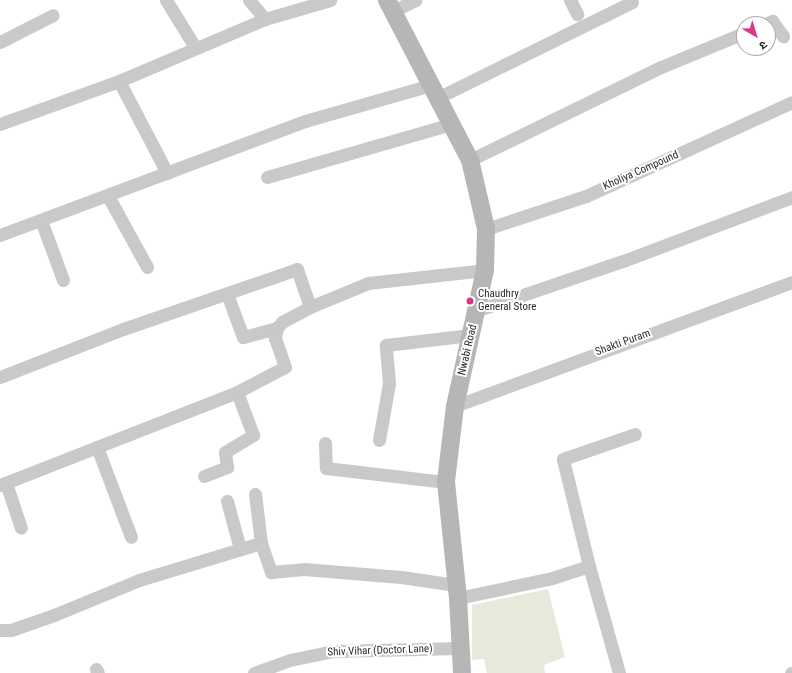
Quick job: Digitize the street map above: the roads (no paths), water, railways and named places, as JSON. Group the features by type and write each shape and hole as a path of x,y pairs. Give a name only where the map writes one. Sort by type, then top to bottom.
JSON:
{"street":[{"path":"166,0 195,47"},
{"path":"249,0 265,19"},
{"path":"0,124 119,81 195,47 265,19 330,0"},
{"path":"390,6 416,0"},
{"path":"570,0 577,14"},
{"path":"0,235 108,196 305,121 435,91 632,2"},
{"name":"Nwabi Road","path":"390,6 470,160 486,229 485,270 478,310 470,335 455,406 446,482 462,673"},
{"path":"0,42 53,15"},
{"path":"776,26 783,36"},
{"path":"470,160 661,67 736,36"},
{"path":"119,81 167,173"},
{"name":"Kholiya Compound","path":"486,229 586,196 792,102"},
{"path":"268,177 452,124"},
{"path":"108,196 147,267"},
{"path":"478,310 623,261 792,197"},
{"path":"41,220 63,280"},
{"path":"0,377 123,329 297,269 310,307"},
{"path":"21,528 3,484 237,392 285,367 275,338 277,328 282,322 310,307 368,283 485,270"},
{"name":"Shakti Puram","path":"455,406 792,282"},
{"path":"227,294 243,337 277,328"},
{"path":"378,440 388,383 386,345 470,335"},
{"path":"204,476 227,467 225,452 253,435 237,392"},
{"path":"619,673 588,566 563,459 635,434"},
{"path":"325,443 326,468 446,482"},
{"path":"97,447 131,538"},
{"path":"255,494 261,543 271,572 304,569 401,577 456,592 552,578 588,566"},
{"path":"227,501 240,549"},
{"path":"0,630 18,627 139,580 261,543"},
{"name":"Shiv Vihar (Doctor Lane)","path":"254,673 290,660 334,651 461,648"}],"place":[{"name":"Chaudhry General Store","path":"470,301"}]}
